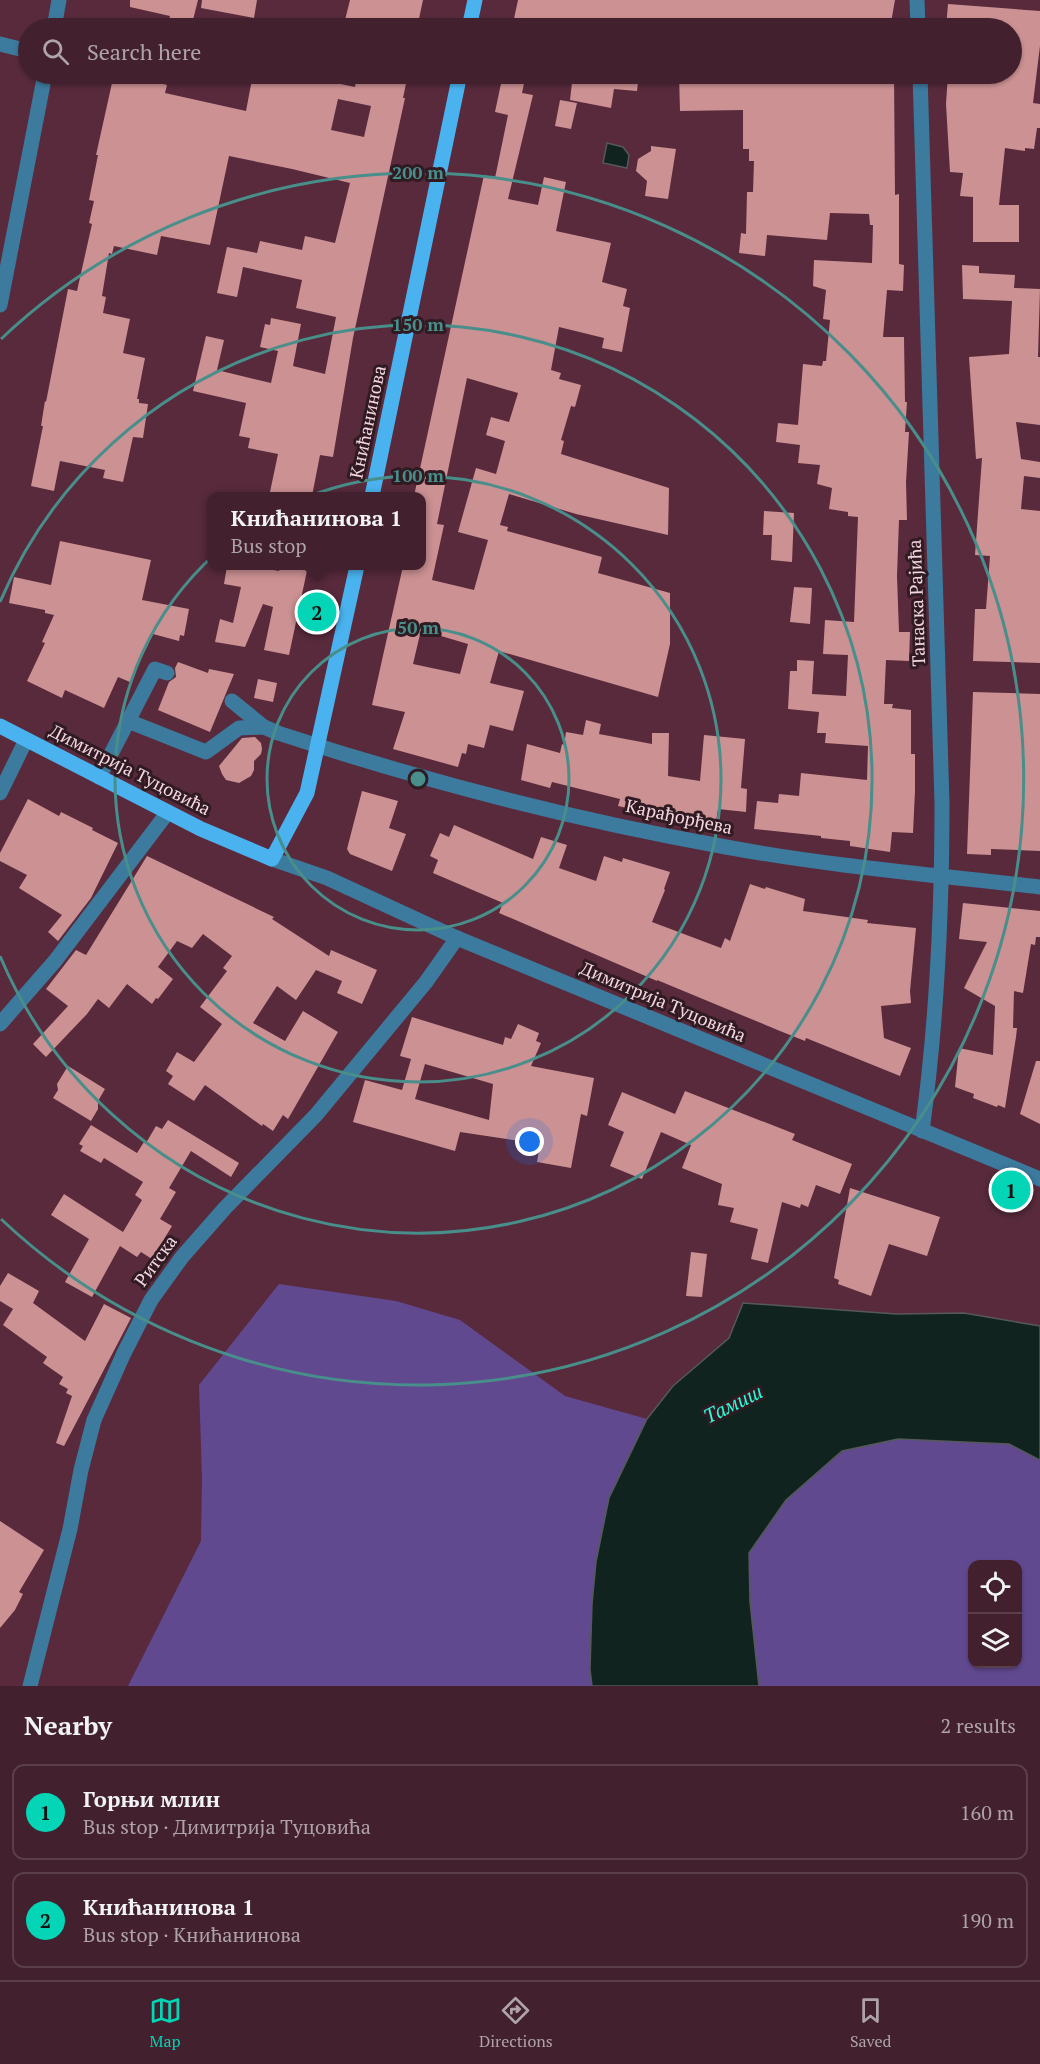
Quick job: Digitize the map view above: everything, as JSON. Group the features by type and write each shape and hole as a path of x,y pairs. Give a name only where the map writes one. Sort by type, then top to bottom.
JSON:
{"main road":[{"path":"471,18 475,0"},
{"name":"Книћанинова","path":"373,492 458,84"},
{"path":"273,859 307,793 356,570"},
{"name":"Димитрија Туцовића","path":"0,726 168,812 243,848 273,859"}],"street":[{"path":"56,18 59,0"},
{"path":"917,0 918,18"},
{"path":"0,44 18,48"},
{"path":"0,305 4,260 43,84"},
{"name":"Танаска Рајића","path":"920,84 941,768 942,876 929,1082 922,1131"},
{"path":"99,777 155,669 167,673"},
{"path":"232,701 264,728"},
{"path":"128,721 206,752 239,729 264,728"},
{"name":"Карађорђева","path":"264,728 470,789 692,840 818,861 1040,887"},
{"path":"0,793 26,740"},
{"path":"0,1024 56,961 168,812"},
{"name":"Димитрија Туцовића","path":"273,859 327,878 457,938 1040,1179"},
{"name":"Ритска","path":"30,1686 70,1529 81,1470 94,1420 151,1300 182,1257 225,1208 316,1115 426,982 457,938"}],"shaded area":[{"path":"279,1284 396,1301 460,1320 565,1396 647,1419 609,1498 596,1561 592,1604 590,1669 592,1686 128,1686 201,1541 202,1478 199,1385"},
{"path":"897,1439 1009,1444 1040,1460 1040,1686 759,1686 750,1602 749,1553 786,1500 843,1451"}],"water":[{"path":"607,143 623,147 629,155 627,168 603,163"},
{"name":"Тамиш","path":"743,1303 896,1314 964,1313 1040,1326 1040,1460 1009,1444 898,1439 842,1451 786,1500 749,1553 750,1602 759,1686 592,1686 590,1669 592,1604 596,1562 609,1498 647,1419 673,1386 729,1338"}],"building":[{"path":"130,0 198,0 194,18 170,18 170,16 130,7"},
{"path":"202,0 257,0 254,18 201,8"},
{"path":"350,0 423,0 419,18 346,18"},
{"path":"518,0 895,0 892,18 514,18"},
{"path":"948,4 1040,11 1040,46 1033,103 1040,104 1040,128 1037,128 1034,149 1025,148 1025,151 1005,148 999,205 1019,205 1019,242 973,242 973,197 960,196 963,173 950,172 946,104 947,84 1022,84 1022,18 947,18"},
{"path":"112,84 164,84 167,85 165,93 246,111 251,84 341,84 355,87 355,84 406,84 403,98 405,98 353,338 333,457 320,455 313,492 270,492 278,454 248,448 250,438 239,436 246,403 193,391 206,336 224,340 217,370 271,383 278,351 260,347 265,324 270,325 271,318 301,324 293,366 325,374 336,317 296,308 302,280 243,267 237,297 217,293 227,247 257,253 260,241 302,250 305,236 335,243 350,183 229,156 210,245 161,236 157,255 114,246 112,254 109,253 102,296 106,297 103,313 130,319 123,353 145,358 137,399 139,403 148,404 143,438 133,437 123,482 103,478 105,470 60,461 54,491 31,486 43,426 41,426 45,401 68,289 77,291 92,224 89,223 94,201 89,200 98,155 96,155","holes":["338,99 371,106 364,137 331,130"]},
{"path":"501,84 524,84 522,93 533,95 508,199 538,205 544,177 566,182 556,231 611,243 602,282 627,289 623,306 630,308 622,352 602,348 604,338 559,327 551,370 561,373 559,379 581,385 575,407 571,406 561,440 564,441 561,454 669,488 668,535 576,514 509,494 500,525 508,527 507,531 602,557 598,573 670,593 670,644 658,697 499,651 490,683 524,691 513,731 490,725 484,748 468,744 466,754 462,753 458,767 393,749 405,712 372,705 402,570 426,570 426,492 415,492 484,175 495,178 508,115 495,112","holes":["467,378 518,393 509,422 491,417 486,435 505,441 496,474 476,468 458,532 488,540 474,590 432,580 444,525 437,524","421,630 468,644 460,674 413,664"]},
{"path":"572,84 638,84 637,91 614,89 611,108 570,100"},
{"path":"679,84 894,84 895,195 899,194 899,264 904,265 903,291 887,290 883,337 904,337 905,402 907,402 905,432 909,432 906,482 907,520 899,520 897,576 899,632 910,632 909,661 886,660 884,704 893,704 892,708 911,710 911,754 915,754 915,791 913,833 892,832 890,852 850,846 850,841 821,838 821,836 754,829 757,801 778,803 779,794 799,796 801,773 867,780 868,746 825,743 826,733 817,733 819,712 788,709 790,671 797,671 797,660 814,661 812,694 846,696 848,655 823,654 825,620 854,622 858,517 848,516 848,512 829,509 832,488 817,484 820,465 798,463 800,445 776,442 778,423 798,425 803,364 822,366 823,361 826,361 830,320 823,319 826,290 813,286 814,260 872,263 873,225 870,225 869,214 830,213 827,240 767,235 765,256 739,253 741,233 746,234 747,192 753,192 754,161 749,161 749,149 743,149 743,110 680,111"},
{"path":"560,100 577,103 571,129 555,126"},
{"path":"651,146 676,149 668,199 645,196 647,181 636,171 638,159 651,151"},
{"path":"962,265 979,266 979,273 1015,275 1014,288 1040,289 1038,357 1040,357 1040,425 1016,422 1021,459 1040,462 1040,478 1024,476 1021,509 1040,511 1040,663 973,661 975,609 986,609 990,556 975,555 982,458 976,459 969,357 1009,354 1012,301 963,299"},
{"path":"764,511 794,513 792,562 771,560 772,535 763,535"},
{"path":"60,541 151,560 142,600 189,609 184,636 180,635 179,641 153,634 130,682 118,677 104,708 65,690 62,698 27,681 45,643 42,642 54,615 45,613 45,610 9,603 14,577 51,585"},
{"path":"226,570 307,570 289,655 264,650 273,607 263,604 245,647 215,642 220,619 233,623 241,587 224,584"},
{"path":"794,587 812,588 810,624 790,622"},
{"path":"178,662 208,673 209,669 234,674 210,732 158,710 169,682 176,677 175,668"},
{"path":"258,679 277,683 273,702 254,698"},
{"path":"973,692 1040,694 1040,851 991,849 991,855 967,854"},
{"path":"586,720 601,724 599,734 652,744 652,733 669,733 668,776 700,781 704,735 745,739 741,788 747,789 746,812 718,809 716,822 693,820 692,822 618,806 620,799 552,782 550,788 521,780 527,744 560,753 566,732 583,735"},
{"path":"255,737 261,743 262,749 261,754 254,761 251,776 239,783 226,780 219,766 242,738"},
{"path":"362,791 398,801 389,828 406,834 392,871 350,854 347,849"},
{"path":"28,799 59,816 61,812 118,843 91,898 58,941 48,932 62,915 19,888 27,875 0,861 0,853"},
{"path":"454,825 533,859 541,837 567,845 559,868 596,881 604,856 622,862 623,858 670,872 652,922 721,948 725,938 730,941 750,884 805,899 803,911 868,920 867,923 916,928 911,1003 881,1006 884,1038 911,1048 900,1076 806,1038 805,1041 780,1031 499,913 503,903 433,873 438,860 430,856 440,833 449,837"},
{"path":"147,856 274,917 272,919 329,956 331,950 377,970 362,1004 337,993 342,981 316,970 296,1000 277,986 253,1023 285,1041 303,1011 338,1032 288,1119 283,1115 273,1131 263,1124 262,1126 205,1085 194,1101 168,1084 173,1076 166,1071 177,1052 194,1062 222,1024 200,1007 227,971 223,968 232,956 203,934 192,948 177,941 158,967 173,979 152,1004 127,984 109,1008 98,999 87,1014 46,1057 33,1044 68,1006 46,989 76,950 86,955"},
{"path":"963,903 1040,911 1040,937 1036,937 1035,945 1031,944 1023,993 1014,991 1013,1028 1017,1028 1005,1108 973,1098 974,1094 955,1087 959,1048 993,1055 995,1006 964,988 987,942 959,939"},
{"path":"412,1017 503,1045 505,1037 511,1039 518,1024 539,1033 536,1041 541,1043 531,1066 594,1078 587,1116 581,1114 571,1168 537,1162 540,1144 460,1132 455,1151 353,1122 365,1080 402,1090 411,1059 400,1056","holes":["425,1064 493,1084 489,1120 415,1099"]},
{"path":"1036,1061 1040,1061 1040,1124 1020,1114"},
{"path":"68,1066 105,1089 91,1121 53,1098 58,1090 57,1084"},
{"path":"685,1091 795,1134 792,1140 852,1164 840,1194 816,1185 808,1207 801,1204 800,1208 782,1202 768,1263 751,1259 758,1229 730,1222 734,1208 718,1205 722,1184 682,1168 691,1145 661,1132 642,1179 610,1166 624,1132 608,1125 622,1092 675,1114"},
{"path":"168,1120 239,1163 231,1177 191,1151 169,1188 176,1192 160,1219 172,1226 152,1259 141,1252 137,1257 120,1246 92,1297 65,1282 89,1239 51,1215 64,1194 123,1232 142,1200 135,1195 143,1182 104,1158 101,1163 80,1151 83,1146 79,1144 91,1125 137,1153 156,1126 162,1129"},
{"path":"850,1188 940,1217 927,1256 889,1244 871,1296 838,1284 839,1280 834,1278"},
{"path":"691,1252 707,1254 702,1297 686,1296"},
{"path":"8,1273 39,1291 33,1303 85,1341 104,1304 131,1318 64,1446 56,1443 72,1396 66,1393 68,1389 59,1384 63,1377 43,1363 47,1357 3,1325 13,1309 0,1301 0,1286"},
{"path":"0,1521 44,1550 19,1592 23,1594 15,1610 0,1628"}],"place":[{"name":"Книћанинова 1","path":"317,612"},
{"name":"Горњи млин","path":"1011,1190"}]}
